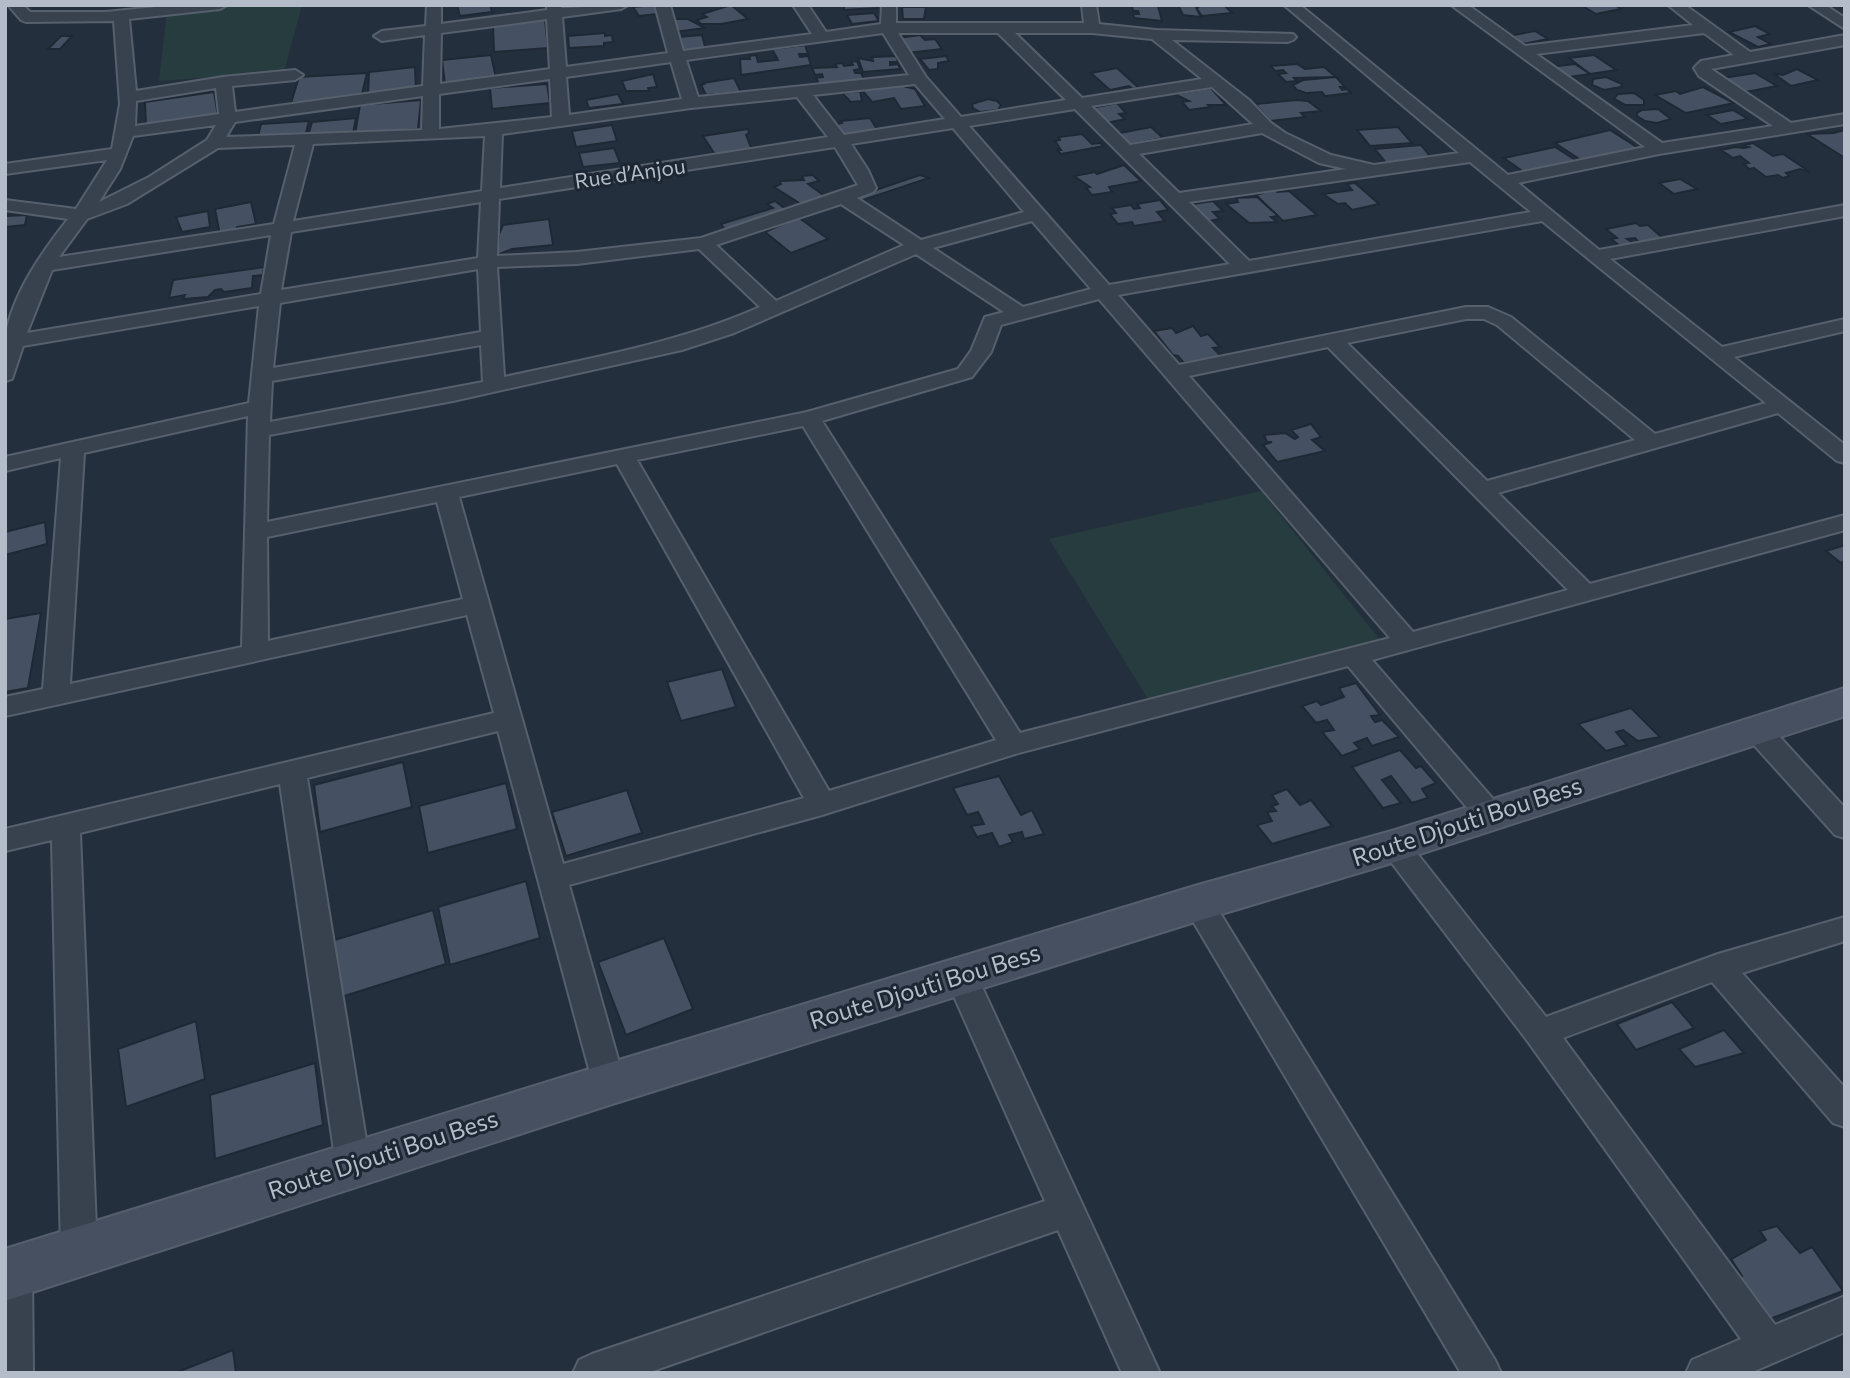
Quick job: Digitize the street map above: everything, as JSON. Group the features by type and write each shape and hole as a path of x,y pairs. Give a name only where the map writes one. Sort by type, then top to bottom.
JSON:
{"main road":[{"name":"Route Djouti Bou Bess","path":"10,1273 608,1084 1198,903 1395,846 1845,702"}],"street":[{"path":"19,15 42,5"},
{"path":"19,15 76,19 220,5"},
{"path":"430,135 434,5"},
{"path":"382,36 433,31 555,10 621,5"},
{"path":"662,5 691,103"},
{"path":"800,5 822,38"},
{"path":"888,5 888,28 919,79 1408,642"},
{"path":"1089,5 1092,28"},
{"path":"1291,5 1595,256 1845,456"},
{"path":"1458,5 1659,149"},
{"path":"1675,5 1747,57"},
{"path":"1815,5 1845,25"},
{"path":"555,10 561,121"},
{"path":"5,375 14,341 45,265 82,215 118,153 125,132 128,97 121,16"},
{"path":"993,23 1244,267"},
{"path":"125,132 888,28 993,23 1092,28 1156,35 1288,37"},
{"path":"1520,51 1708,28"},
{"path":"1156,35 1243,104 1279,138 1325,159 1377,171"},
{"path":"1788,128 1705,73 1702,68 1707,64 1845,40"},
{"path":"128,97 223,82 295,75"},
{"path":"214,143 305,141 494,130 691,103 919,79"},
{"path":"5,205 82,215 121,200 155,181 214,143 228,119 223,82"},
{"name":"Rue d’Anjou","path":"45,265 1215,82"},
{"path":"14,341 487,262 577,258 703,243 867,188 869,184 842,142 800,91"},
{"path":"1504,181 1659,149 1845,119"},
{"path":"1126,151 1265,127"},
{"path":"494,130 487,262 494,386"},
{"path":"255,652 254,532 262,376 282,228 305,141"},
{"path":"5,169 118,153"},
{"path":"1175,199 1473,156"},
{"path":"843,198 1019,313"},
{"path":"1595,256 1845,210"},
{"path":"258,430 648,354 704,338 916,247 1036,215"},
{"path":"254,532 809,418 965,373 981,352 992,321 1104,292 1547,215"},
{"path":"703,243 773,309"},
{"path":"1173,373 1466,313 1488,313 1504,321 1652,443"},
{"path":"1718,354 1845,325"},
{"path":"262,376 490,337"},
{"path":"1331,339 1585,593"},
{"path":"1482,490 1781,406"},
{"path":"5,464 73,451 260,407"},
{"path":"809,418 1013,745"},
{"path":"56,695 73,451"},
{"path":"624,457 822,804"},
{"path":"446,492 608,1084"},
{"path":"553,878 822,804 1013,745 1408,642 1845,523"},
{"path":"5,707 476,605"},
{"path":"1354,656 1490,816"},
{"path":"5,840 509,719"},
{"path":"1756,729 1845,827"},
{"path":"292,773 354,1164"},
{"path":"66,827 79,1253"},
{"path":"1395,846 1540,1033 1768,1346"},
{"path":"1198,903 1482,1373"},
{"path":"1540,1033 1718,967 1845,929"},
{"path":"1718,967 1845,1112"},
{"path":"961,976 1141,1373"},
{"path":"592,1373 1068,1210"},
{"path":"10,1273 14,1373"},
{"path":"1705,1373 1845,1314"}],"green space":[{"path":"226,5 302,5 284,72 159,81 167,11"},
{"path":"1261,491 1380,640 1148,699 1049,539"}],"building":[{"path":"457,5 490,5 492,12 460,16"},
{"path":"654,5 657,14 639,16 633,7"},
{"path":"731,5 748,19 721,24 701,24 697,20 707,17 702,14"},
{"path":"844,5 877,5 877,8 844,10"},
{"path":"1132,5 1158,6 1162,21 1134,18 1133,14 1139,14 1138,11 1133,11"},
{"path":"1178,5 1195,5 1201,17 1183,15"},
{"path":"1200,5 1224,5 1232,13 1202,16 1197,9"},
{"path":"1581,5 1615,5 1621,9 1596,14"},
{"path":"902,7 926,7 924,19 903,19"},
{"path":"874,13 879,21 852,24 847,15"},
{"path":"672,19 688,19 705,28 674,32"},
{"path":"545,20 548,48 494,52 493,25"},
{"path":"1755,26 1770,34 1758,37 1771,44 1758,47 1729,32"},
{"path":"1535,31 1548,39 1517,45 1503,37"},
{"path":"605,33 605,36 612,35 613,42 604,43 604,46 569,48 568,36"},
{"path":"702,35 706,50 682,52 678,37"},
{"path":"920,35 925,40 935,39 942,49 907,53 898,38"},
{"path":"61,36 72,36 60,49 48,49"},
{"path":"805,45 808,54 799,54 800,57 808,56 811,65 741,75 740,59 750,59 749,56 756,55 758,62 778,60 772,49"},
{"path":"491,55 496,78 445,84 442,60"},
{"path":"1594,55 1616,70 1590,74 1569,58"},
{"path":"896,56 898,62 890,62 890,65 898,64 900,69 863,72 858,58 873,61 872,57"},
{"path":"946,56 949,61 938,63 938,69 929,70 920,59"},
{"path":"857,61 860,69 854,70 855,73 861,73 865,81 820,86 816,78 823,77 822,74 815,75 812,68 837,67 835,64 842,63 844,66 853,65 851,62"},
{"path":"1297,64 1305,69 1324,67 1336,77 1294,78 1297,81 1286,82 1278,74 1286,73 1283,70 1275,71 1271,66"},
{"path":"1575,64 1590,74 1563,78 1549,67"},
{"path":"415,67 416,91 368,96 369,72"},
{"path":"1117,68 1139,88 1133,89 1129,86 1110,90 1091,73"},
{"path":"1797,69 1818,80 1791,86 1773,73 1783,75"},
{"path":"367,73 361,98 291,103 299,77"},
{"path":"1755,73 1777,86 1746,92 1723,78"},
{"path":"653,74 657,87 648,88 649,91 626,91 622,81"},
{"path":"1336,77 1345,87 1340,87 1342,90 1347,89 1351,93 1325,96 1322,92 1306,93 1297,90 1293,85 1303,80"},
{"path":"1606,77 1622,84 1621,87 1604,90 1592,85 1593,79"},
{"path":"734,78 741,92 706,95 701,85 703,83"},
{"path":"547,84 550,103 492,109 490,88"},
{"path":"899,85 915,89 925,106 901,109 894,98 872,102 862,90"},
{"path":"1703,87 1734,103 1686,113 1655,95 1676,91 1680,94"},
{"path":"1211,88 1226,105 1208,105 1210,107 1189,110 1182,102 1189,101 1174,94"},
{"path":"860,91 862,101 851,102 842,93"},
{"path":"214,92 218,116 146,127 145,102"},
{"path":"1634,93 1644,100 1644,105 1625,105 1614,99 1618,94"},
{"path":"618,94 623,104 589,108 586,100"},
{"path":"988,99 1001,105 998,110 980,112 973,108 972,104"},
{"path":"421,100 418,129 355,134 360,105"},
{"path":"1308,101 1321,111 1301,113 1305,117 1270,121 1255,104"},
{"path":"1117,103 1126,113 1119,114 1125,119 1102,124 1086,109"},
{"path":"1658,109 1671,119 1657,123 1637,116 1642,110"},
{"path":"1733,110 1748,119 1721,124 1707,115"},
{"path":"356,118 353,133 308,136 312,122"},
{"path":"870,118 878,131 844,138 832,125 842,123 841,121"},
{"path":"309,121 305,137 257,140 261,124"},
{"path":"612,125 617,141 576,147 572,131"},
{"path":"1151,127 1163,138 1126,145 1115,134"},
{"path":"1398,127 1412,143 1370,146 1357,130"},
{"path":"748,129 749,133 746,135 752,150 716,156 703,136"},
{"path":"1610,130 1643,151 1587,164 1555,143"},
{"path":"1845,130 1845,158 1807,134 1833,133"},
{"path":"1082,134 1092,144 1100,143 1104,146 1061,154 1057,150 1061,150 1055,141 1060,140 1059,137"},
{"path":"1753,143 1773,156 1783,154 1810,172 1800,169 1786,173 1789,176 1783,178 1778,175 1766,177 1754,168 1749,169 1744,164 1749,163 1740,156 1733,158 1721,150 1749,147 1745,145"},
{"path":"1421,145 1433,160 1387,164 1375,149"},
{"path":"1555,147 1577,161 1525,173 1504,158"},
{"path":"614,148 620,163 583,167 579,153"},
{"path":"1124,165 1141,181 1109,187 1112,192 1092,195 1086,188 1090,187 1074,176 1095,172 1097,174"},
{"path":"813,175 819,181 808,184 826,197 804,206 774,187 781,184 780,181 804,180 802,176"},
{"path":"920,175 929,178 857,202 852,198"},
{"path":"1680,179 1697,189 1674,194 1659,183"},
{"path":"1355,183 1379,204 1352,210 1345,203 1338,204 1323,194 1352,190 1347,184"},
{"path":"1275,189 1277,192 1289,191 1317,215 1283,221 1256,195"},
{"path":"1257,197 1278,216 1271,217 1277,222 1249,223 1226,204 1238,202 1236,198"},
{"path":"1160,200 1168,210 1157,212 1165,221 1134,226 1132,222 1118,224 1110,214 1116,213 1112,208 1131,205 1134,209 1140,208 1137,204"},
{"path":"775,201 788,211 726,231 721,224 773,208 767,204"},
{"path":"1213,201 1223,211 1213,212 1220,219 1204,222 1186,205"},
{"path":"251,202 256,224 237,227 238,231 220,235 215,209"},
{"path":"208,211 210,227 182,232 176,217"},
{"path":"27,215 25,225 5,227 5,216"},
{"path":"798,217 828,239 791,253 765,232"},
{"path":"549,219 553,245 512,249 497,255 499,234 503,225"},
{"path":"1636,223 1640,226 1648,225 1665,240 1642,245 1635,238 1627,239 1638,246 1623,248 1611,239 1617,238 1606,229"},
{"path":"264,267 263,275 253,276 252,288 224,292 221,289 215,290 208,297 183,299 185,295 169,298 173,280"},
{"path":"1193,326 1201,336 1208,334 1220,347 1213,348 1220,355 1217,359 1184,363 1178,356 1173,355 1154,331 1172,328 1176,333"},
{"path":"1311,424 1321,437 1312,440 1325,451 1277,462 1263,445 1272,442 1267,442 1264,435 1285,433 1295,439 1298,437 1291,430"},
{"path":"45,522 47,544 5,555 5,532"},
{"path":"1845,545 1845,561 1841,563 1826,551"},
{"path":"41,613 28,688 5,692 5,619"},
{"path":"722,669 736,707 681,721 667,682"},
{"path":"1356,683 1380,715 1371,716 1375,722 1382,720 1399,737 1372,746 1367,738 1354,743 1360,749 1342,756 1322,732 1334,730 1327,720 1316,723 1302,706 1317,701 1321,705 1344,697 1339,688"},
{"path":"1631,708 1660,737 1638,741 1623,730 1616,732 1627,745 1606,751 1578,724"},
{"path":"1400,750 1416,768 1421,766 1436,783 1422,789 1428,798 1412,803 1391,776 1382,780 1401,803 1383,808 1352,767"},
{"path":"403,762 412,807 320,832 314,785"},
{"path":"999,776 1021,815 1032,810 1044,834 1024,839 1022,832 1009,835 1013,842 999,847 992,833 977,837 971,826 984,824 978,812 967,815 953,788"},
{"path":"506,783 517,829 428,853 419,806"},
{"path":"1287,789 1300,805 1311,800 1332,826 1272,844 1257,825 1272,821 1267,812 1276,811 1272,806 1278,804 1272,795"},
{"path":"627,790 642,833 566,856 552,812"},
{"path":"526,881 540,938 450,965 438,907"},
{"path":"433,910 446,964 338,998 328,942"},
{"path":"664,938 693,1009 626,1035 598,962"},
{"path":"1672,1002 1694,1028 1636,1050 1617,1024"},
{"path":"196,1021 205,1079 126,1107 118,1049"},
{"path":"1724,1030 1744,1053 1695,1067 1679,1049"},
{"path":"315,1063 323,1125 215,1159 210,1095"},
{"path":"1777,1226 1800,1253 1812,1247 1843,1291 1767,1320 1732,1279 1742,1276 1731,1259 1766,1240 1760,1231"},
{"path":"233,1350 236,1373 175,1373"}]}
